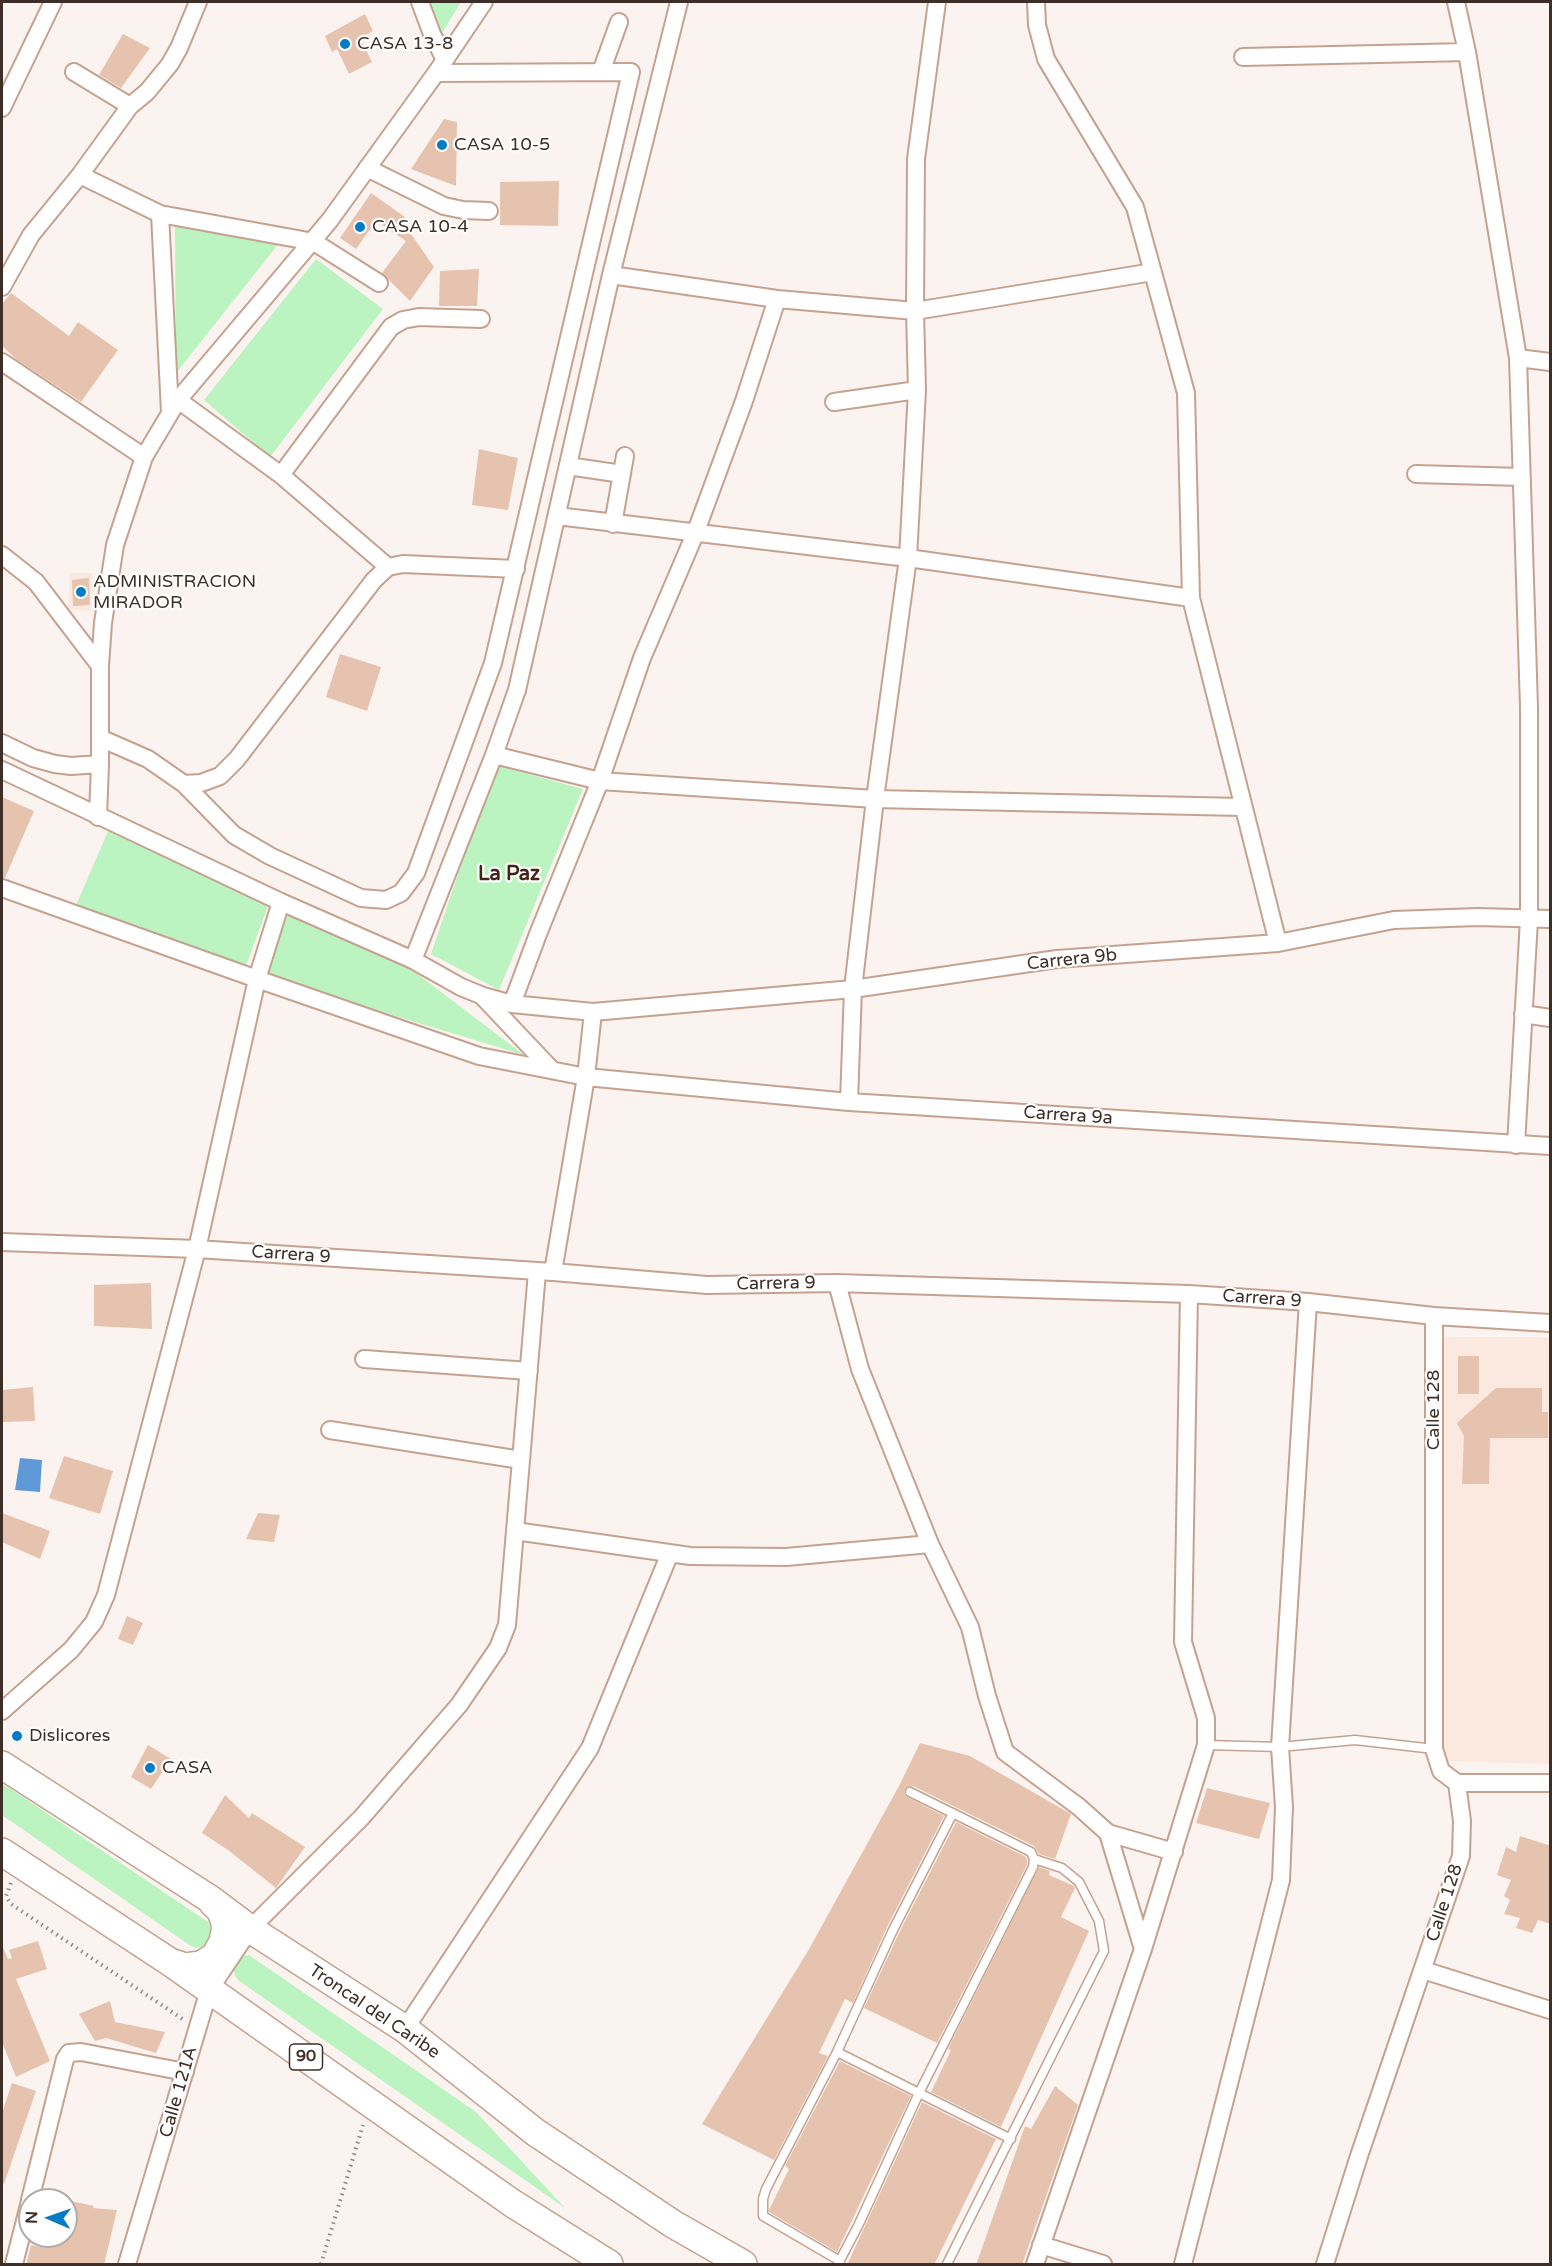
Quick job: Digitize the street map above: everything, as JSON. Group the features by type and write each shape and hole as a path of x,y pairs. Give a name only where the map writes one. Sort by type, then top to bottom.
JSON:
{"highway":[{"name":"Troncal del Caribe","path":"2,1765 210,1899 250,1929 405,2029 535,2132 673,2224 743,2265"},
{"name":"90","path":"12,1859 170,1962 512,2203 609,2265"},
{"path":"170,1962 185,1967 201,1965 215,1956 224,1942 226,1926 221,1911 210,1899"}],"street":[{"path":"2,108 53,2"},
{"path":"2,287 31,236 80,175 130,106 147,92 170,64 198,2"},
{"path":"420,2 432,34 440,66"},
{"path":"98,817 100,666 103,623 115,545 144,457 174,406 314,242 484,2"},
{"path":"413,960 494,755 517,690 611,276 679,2"},
{"path":"849,1102 853,989 875,799 908,558 917,390 916,159 936,2"},
{"path":"1036,2 1037,25 1046,59 1135,207 1186,393 1191,598 1278,943"},
{"path":"1456,2 1467,52 1518,358 1530,707 1529,920 1516,1144"},
{"path":"601,72 619,22"},
{"path":"1243,57 1467,52"},
{"path":"100,738 148,759 184,784 234,835 270,856 362,898 386,900 401,893 416,873 493,663 631,72 440,66"},
{"path":"74,72 130,106"},
{"path":"367,168 444,206 463,210 489,211"},
{"path":"80,175 160,214 314,242 379,284"},
{"path":"160,214 174,406"},
{"path":"611,276 777,299 915,310 1153,272"},
{"path":"512,1004 600,781 642,658 695,534 744,401 777,299"},
{"path":"281,475 392,327 403,320 419,317 481,319"},
{"path":"1518,358 1551,362"},
{"path":"2,362 144,457"},
{"path":"834,402 917,390"},
{"path":"174,406 281,475 388,567"},
{"path":"613,524 625,456"},
{"path":"568,466 622,474"},
{"path":"1416,474 1522,477"},
{"path":"556,516 908,558 1191,598"},
{"path":"2,555 36,582 100,666"},
{"path":"184,784 201,783 220,776 237,759 374,580 388,567 403,564 516,569"},
{"path":"2,743 33,758 55,764 71,766 100,764"},
{"path":"494,755 600,781 875,799 1242,807"},
{"path":"2,770 281,902 413,960 461,987 483,996 553,1070"},
{"name":"Carrera 9a","path":"2,888 479,1056 586,1077 849,1102 1551,1146"},
{"path":"2,1711 71,1650 94,1622 106,1595 197,1249 256,979 281,902"},
{"name":"Carrera 9b","path":"483,996 512,1004 593,1012 853,989 1057,959 1278,943 1394,920 1478,917 1551,919"},
{"name":"Calle 121A","path":"128,2265 209,1990 250,1929 362,1817 459,1705 498,1648 507,1625 529,1371 545,1272 586,1077 593,1012"},
{"path":"1523,1014 1551,1018"},
{"name":"Carrera 9","path":"2,1242 197,1249 707,1285 837,1283 1188,1294 1308,1302 1434,1317 1551,1323"},
{"path":"837,1283 860,1369 930,1544 970,1627 987,1696 1005,1752 1079,1806 1108,1833 1174,1852"},
{"path":"1035,2265 1143,1949 1206,1745 1206,1718 1183,1642 1188,1294"},
{"path":"1183,2265 1281,1880 1284,1807 1280,1747 1308,1302"},
{"name":"Calle 128","path":"1325,2265 1359,2156 1461,1856 1462,1821 1456,1783 1441,1771 1434,1749 1434,1317"},
{"path":"364,1359 529,1371"},
{"path":"330,1430 521,1460"},
{"path":"515,1531 690,1556 786,1557 930,1544"},
{"path":"405,2029 590,1748 670,1553"},
{"path":"1456,1783 1551,1784"},
{"path":"1108,1833 1143,1949"},
{"path":"1423,1970 1551,2010"},
{"path":"33,2188 65,2059 69,2053 81,2052 185,2072"},
{"path":"1041,2244 1103,2265"},
{"path":"14,2265 18,2248"}],"lane":[{"path":"1206,1745 1280,1747 1355,1740 1434,1749"},
{"path":"910,1792 953,1813 1031,1852 1034,1859 1033,1867 919,2093 839,2263 763,2216 766,2188 837,2052 893,1930 953,1813"},
{"path":"947,2265 1104,1951 1099,1921 1079,1882 1062,1868 1034,1859"},
{"path":"837,2052 1011,2139"}],"path":[{"path":"12,1859 6,1896 10,1904 197,2029"},
{"path":"321,2265 350,2163 371,2102"}],"shaded area":[{"path":"70,573 92,573 91,611 68,609"},
{"path":"1444,1337 1550,1337 1550,1764 1441,1761"}],"green space":[{"path":"431,2 461,2 442,33"},
{"path":"175,226 280,242 176,373"},
{"path":"316,259 383,309 270,457 204,400"},
{"path":"495,765 583,789 499,990 431,954"},
{"path":"108,831 268,906 244,971 75,908"},
{"path":"288,915 407,966 524,1055 264,976"},
{"path":"2,1783 208,1922 213,1933 208,1944 197,1948 191,1946 2,1815"},
{"path":"249,1955 476,2112 565,2208 238,1980 233,1966 239,1958"}],"water":[{"path":"20,1458 42,1460 40,1492 15,1490"}],"building":[{"name":"CASA 13-8","path":"365,14 373,31 360,38 372,62 349,74 337,49 332,52 325,36"},
{"path":"123,34 150,48 121,88 99,75"},
{"name":"CASA 10-5","path":"444,119 457,122 456,186 411,169"},
{"path":"559,181 558,226 500,225 500,182"},
{"path":"371,193 405,217 402,221 434,267 410,301 382,273 406,241 376,221 356,249 340,238"},
{"path":"479,269 477,306 439,306 440,271"},
{"path":"11,293 69,336 78,322 118,350 81,402 17,360 2,346 2,304"},
{"path":"479,449 518,458 508,510 472,505"},
{"name":"ADMINISTRACION MIRADOR","path":"89,578 90,605 73,606 72,580"},
{"path":"340,654 381,667 367,711 326,697"},
{"path":"2,797 34,811 5,878 2,878"},
{"path":"151,1283 152,1329 94,1326 94,1285"},
{"path":"1458,1356 1479,1356 1479,1394 1458,1394"},
{"path":"33,1387 35,1421 2,1422 2,1390"},
{"path":"1496,1388 1542,1388 1542,1412 1548,1412 1548,1438 1490,1438 1489,1484 1462,1484 1464,1436 1457,1423"},
{"path":"64,1456 113,1471 100,1514 49,1498"},
{"path":"2,1513 50,1531 40,1559 2,1542"},
{"path":"258,1513 280,1515 274,1542 246,1539"},
{"path":"127,1616 143,1623 133,1645 118,1639"},
{"path":"920,1743 970,1756 1071,1814 1055,1859 1039,1854 1034,1846 913,1786 905,1789 904,1793 907,1797 944,1816 887,1927 853,2003 845,1999 819,2053 828,2056 774,2160 702,2124 808,1951 899,1786"},
{"name":"CASA","path":"148,1745 171,1759 151,1789 131,1777"},
{"path":"1207,1788 1270,1803 1259,1839 1196,1823"},
{"path":"225,1795 249,1818 252,1813 305,1847 276,1888 228,1850 202,1833"},
{"path":"956,1822 1026,1857 1027,1865 937,2043 864,2008 899,1933"},
{"path":"1520,1836 1551,1846 1551,1924 1538,1920 1532,1933 1516,1928 1520,1918 1504,1914 1510,1900 1504,1896 1511,1880 1497,1875 1506,1847 1516,1852"},
{"path":"1039,1867 1050,1871 1049,1875 1074,1886 1061,1917 1089,1931 1001,2127 931,2092 951,2050 948,2049"},
{"path":"38,1941 47,1969 16,1979 50,2061 16,2077 2,2042 2,1945 8,1959 12,1958 9,1950"},
{"path":"110,2001 115,2022 165,2032 156,2053 106,2038 95,2041 79,2014"},
{"path":"840,2061 911,2096 837,2252 769,2210 789,2169 785,2166"},
{"path":"12,2083 36,2091 4,2184 2,2184 2,2113"},
{"path":"1055,2086 1078,2105 1022,2265 976,2265 1025,2126 1031,2129"},
{"path":"922,2102 996,2139 934,2265 847,2265"},
{"path":"78,2203 94,2206 93,2208 117,2210 104,2265 26,2265 30,2248 78,2248"}],"place":[{"name":"CASA 13-8","path":"345,44"},
{"name":"CASA 10-5","path":"442,145"},
{"name":"CASA 10-4","path":"360,227"},
{"name":"ADMINISTRACION MIRADOR","path":"81,592"},
{"name":"Dislicores","path":"17,1736"},
{"name":"CASA","path":"150,1768"}],"district":[{"name":"La Paz","path":"509,875"}]}
